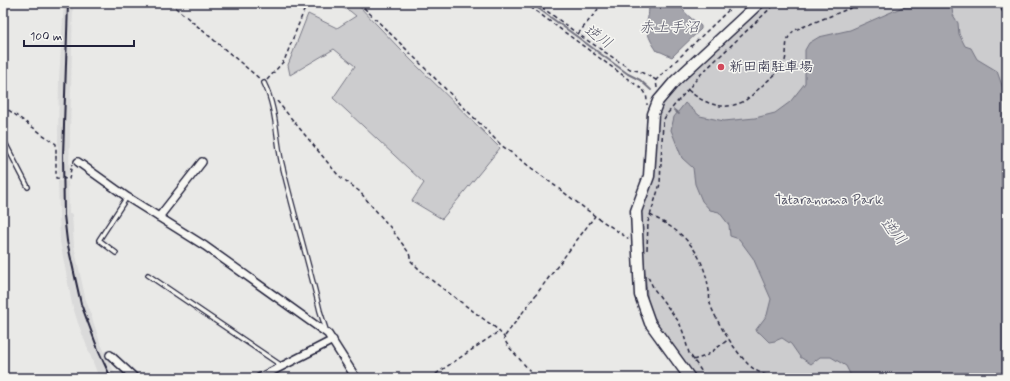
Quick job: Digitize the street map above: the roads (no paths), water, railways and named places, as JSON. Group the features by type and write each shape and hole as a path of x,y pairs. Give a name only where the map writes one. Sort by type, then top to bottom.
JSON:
{"street":[{"path":"690,378 654,329 644,310 640,295 636,211 649,176 651,122 654,107 663,94 759,3"},
{"path":"78,162 127,197 205,246 328,334 356,378"},
{"path":"159,217 202,162"},
{"path":"259,378 333,340"},
{"path":"110,354 135,378"}],"lane":[{"path":"264,83 268,92 281,160 320,311 328,334"},
{"path":"3,139 28,187"},
{"path":"116,253 99,240 127,197"},
{"path":"148,275 282,366"}],"water":[{"name":"赤土手沼","path":"648,3 680,3 681,7 686,13 701,26 701,29 672,57 657,51 649,38 647,30 649,10"},
{"name":"Tataranuma Park","path":"912,3 951,3 953,15 958,23 959,34 965,46 971,48 977,59 997,71 1007,100 1007,378 852,378 846,366 831,357 820,357 811,364 800,357 791,344 782,338 769,342 760,333 755,331 767,315 771,299 753,258 739,239 730,236 729,225 719,212 710,210 702,201 695,184 693,168 682,158 671,130 674,117 685,103 700,116 724,121 755,118 775,113 790,102 805,83 805,50 809,43 819,37 850,30"}],"waterway":[{"name":"逆川","path":"531,3 628,74 640,80 651,90"},
{"name":"逆川","path":"674,110 679,114"}],"railway":[{"path":"68,3 63,156 64,215 67,241 81,304 99,352 111,378"}],"place":[{"name":"新田南駐車場","path":"721,67"}]}
